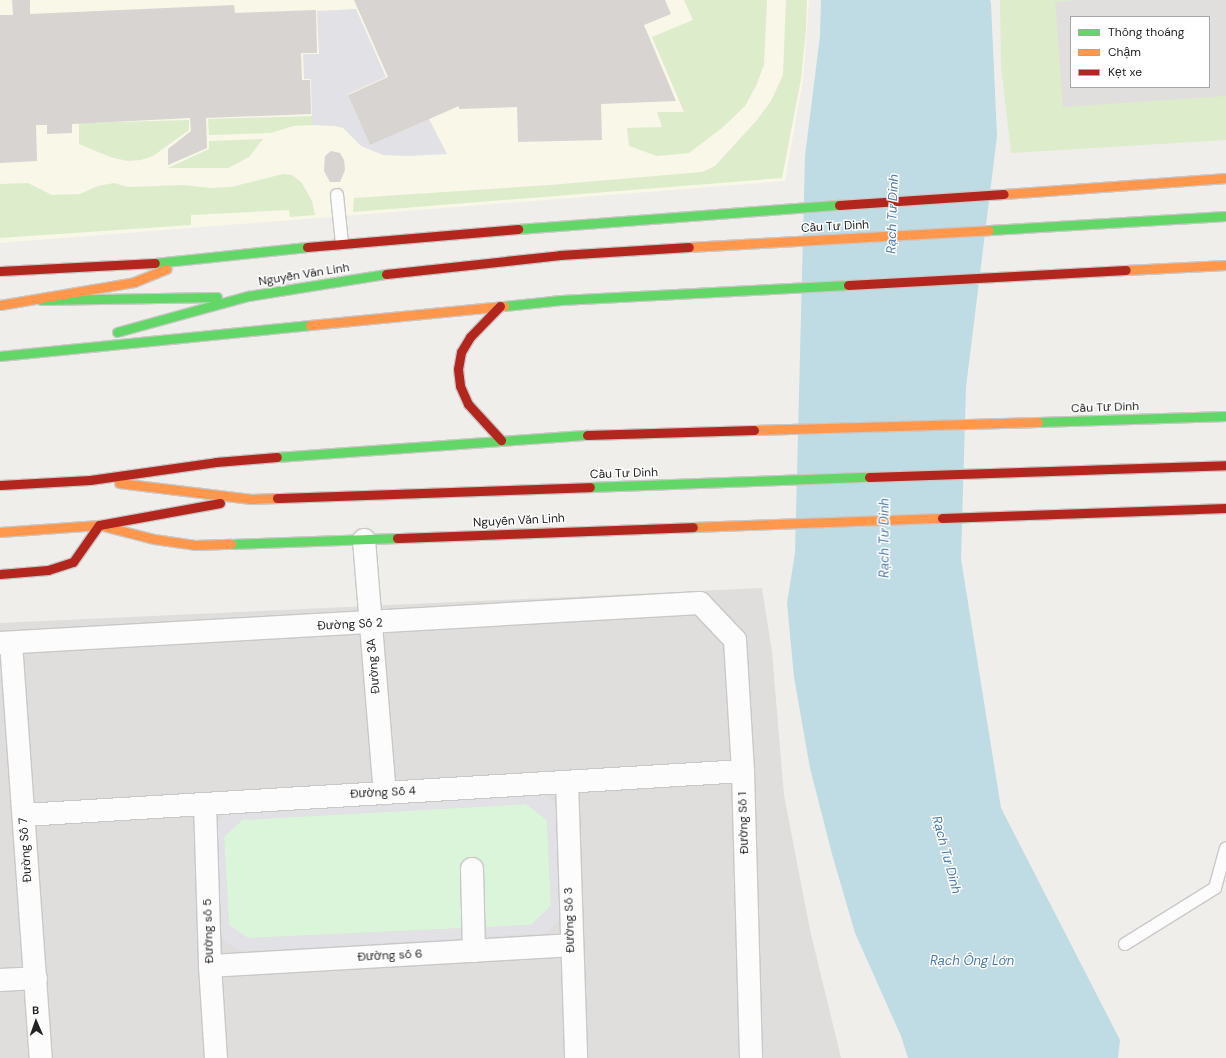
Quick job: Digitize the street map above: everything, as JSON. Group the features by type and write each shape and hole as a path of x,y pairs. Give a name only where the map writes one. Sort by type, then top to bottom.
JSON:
{"main road":[{"name":"Cầu Tư Dinh","path":"342,243 561,225 1226,178"},
{"name":"Cầu Tư Dinh","path":"560,255 1226,216"},
{"path":"0,271 183,262 342,243"},
{"name":"Nguyễn Văn Linh","path":"58,349 248,296 420,269 560,255"},
{"path":"0,306 41,300 134,282 183,262"},
{"name":"Nguyễn Văn Linh","path":"0,356 58,349 562,300 1226,265"},
{"path":"41,300 248,296"},
{"path":"500,306 470,336 461,352 458,369 460,386 468,404 501,440"},
{"name":"Cầu Tư Dinh","path":"501,440 579,435 1226,416"},
{"path":"0,485 90,480 216,462 501,440"},
{"name":"Cầu Tư Dinh","path":"251,499 1226,465"},
{"path":"90,480 251,499"},
{"path":"0,574 48,570 73,562 99,525 201,505 251,499"},
{"name":"Nguyễn Văn Linh","path":"0,532 99,525 154,538 195,545 1226,508"}],"street":[{"name":"Đường 3A","path":"364,540 385,793"},
{"name":"Đường Số 2","path":"5,643 370,624 700,604"},
{"name":"Đường Số 1","path":"700,604 736,640 743,771 751,1058"},
{"name":"Đường Số 7","path":"5,643 24,815 41,1058"},
{"name":"Đường Số 4","path":"24,815 743,771"},
{"name":"Đường Số 3","path":"567,782 571,945 576,1058"},
{"name":"Đường số 5","path":"205,804 210,966 216,1058"},
{"path":"472,869 474,951"},
{"name":"Đường số 6","path":"210,966 571,945"},
{"path":"0,980 36,978"}],"lane":[{"path":"337,195 342,243"},
{"path":"1125,944 1215,888 1226,848"}],"shaded area":[{"path":"0,0 809,0 803,80 785,181 0,243"},
{"path":"1077,0 1226,0 1226,96 1063,107 1055,2"},
{"path":"356,9 386,77 348,94 370,145 429,119 447,154 408,156 383,155 361,146 343,128 335,126 312,125 311,79 304,79 303,54 319,54 317,11"},
{"path":"762,588 772,652 784,795 810,930 841,1058 0,1058 0,623"},
{"path":"539,793 556,802 563,915 547,933 249,951 239,950 225,942 218,932 212,831 224,814","holes":["526,804 547,820 551,906 531,925 248,938 229,925 224,837 242,820"]}],"green space":[{"path":"684,0 767,0 764,65 756,86 745,106 722,128 689,153 657,156 629,146 627,128 662,127 657,112 684,112 652,37 693,20"},
{"path":"786,0 807,0 801,79 782,178 353,212 354,198 550,185 702,172 715,166 757,120 771,101 783,75"},
{"path":"1000,0 1226,0 1226,140 1011,153 1001,66"},
{"path":"312,116 312,125 293,126 271,133 209,135 208,119"},
{"path":"189,120 189,130 153,156 141,160 128,161 110,157 79,144 79,123"},
{"path":"263,139 249,157 228,168 168,168 209,149 209,141"},
{"path":"283,174 292,175 302,183 312,201 315,215 290,217 289,210 191,215 191,225 0,238 0,184 28,183 52,195 80,194 98,186 114,183 128,187 183,185 211,188 231,187"},
{"path":"526,804 547,820 551,906 531,925 248,938 229,925 224,837 242,820"}],"water":[{"name":"Rạch Ông Lớn","path":"821,0 990,0 997,136 966,387 961,559 1001,808 1120,1040 1118,1058 908,1058 901,1036 855,933 832,854 810,768 794,677 787,603 795,553 805,156 820,36"}],"building":[{"path":"12,0 30,0 30,14 234,5 235,13 316,10 317,53 301,53 302,80 310,80 311,114 206,118 207,148 168,165 168,149 191,131 190,118 72,124 72,133 47,134 47,125 36,125 37,161 0,163 0,15 13,15"},
{"path":"354,0 665,0 671,14 644,25 676,101 601,104 602,140 518,142 517,107 459,109 459,106 370,145 348,95 388,77"},
{"path":"331,151 340,153 344,160 345,170 340,182 330,182 324,171 325,156"}],"traffic: fast":[{"path":"518,229 839,205"},
{"path":"989,230 1226,216"},
{"path":"155,263 307,247"},
{"path":"117,332 248,296 386,274"},
{"path":"504,306 561,300 848,285"},
{"path":"41,300 217,297"},
{"path":"0,356 310,325"},
{"path":"1038,422 1226,416"},
{"path":"277,457 587,435"},
{"path":"590,487 869,477"},
{"path":"231,544 397,538"}],"traffic: slow":[{"path":"1004,194 1226,178"},
{"path":"689,247 989,230"},
{"path":"1126,270 1226,265"},
{"path":"0,305 134,282 167,269"},
{"path":"310,325 504,306"},
{"path":"754,430 1038,422"},
{"path":"119,483 251,499 277,498"},
{"path":"693,527 942,518"},
{"path":"0,532 99,525 154,539 195,545 231,544"}],"traffic: jam":[{"path":"839,205 1004,194"},
{"path":"307,247 518,229"},
{"path":"386,274 560,255 689,247"},
{"path":"0,271 155,263"},
{"path":"848,285 1126,270"},
{"path":"500,306 470,337 461,352 458,369 460,386 468,404 501,440"},
{"path":"587,435 754,430"},
{"path":"0,485 90,480 216,462 277,457"},
{"path":"869,477 1226,465"},
{"path":"277,498 590,487"},
{"path":"99,525 220,503"},
{"path":"942,518 1226,508"},
{"path":"0,574 48,570 73,562 99,525"},
{"path":"397,538 693,527"}],"water label":[{"name":"Rạch Tư Dinh","path":"893,214"},
{"name":"Rạch Tư Dinh","path":"885,538"},
{"name":"Rạch Tư Dinh","path":"946,855"}]}
